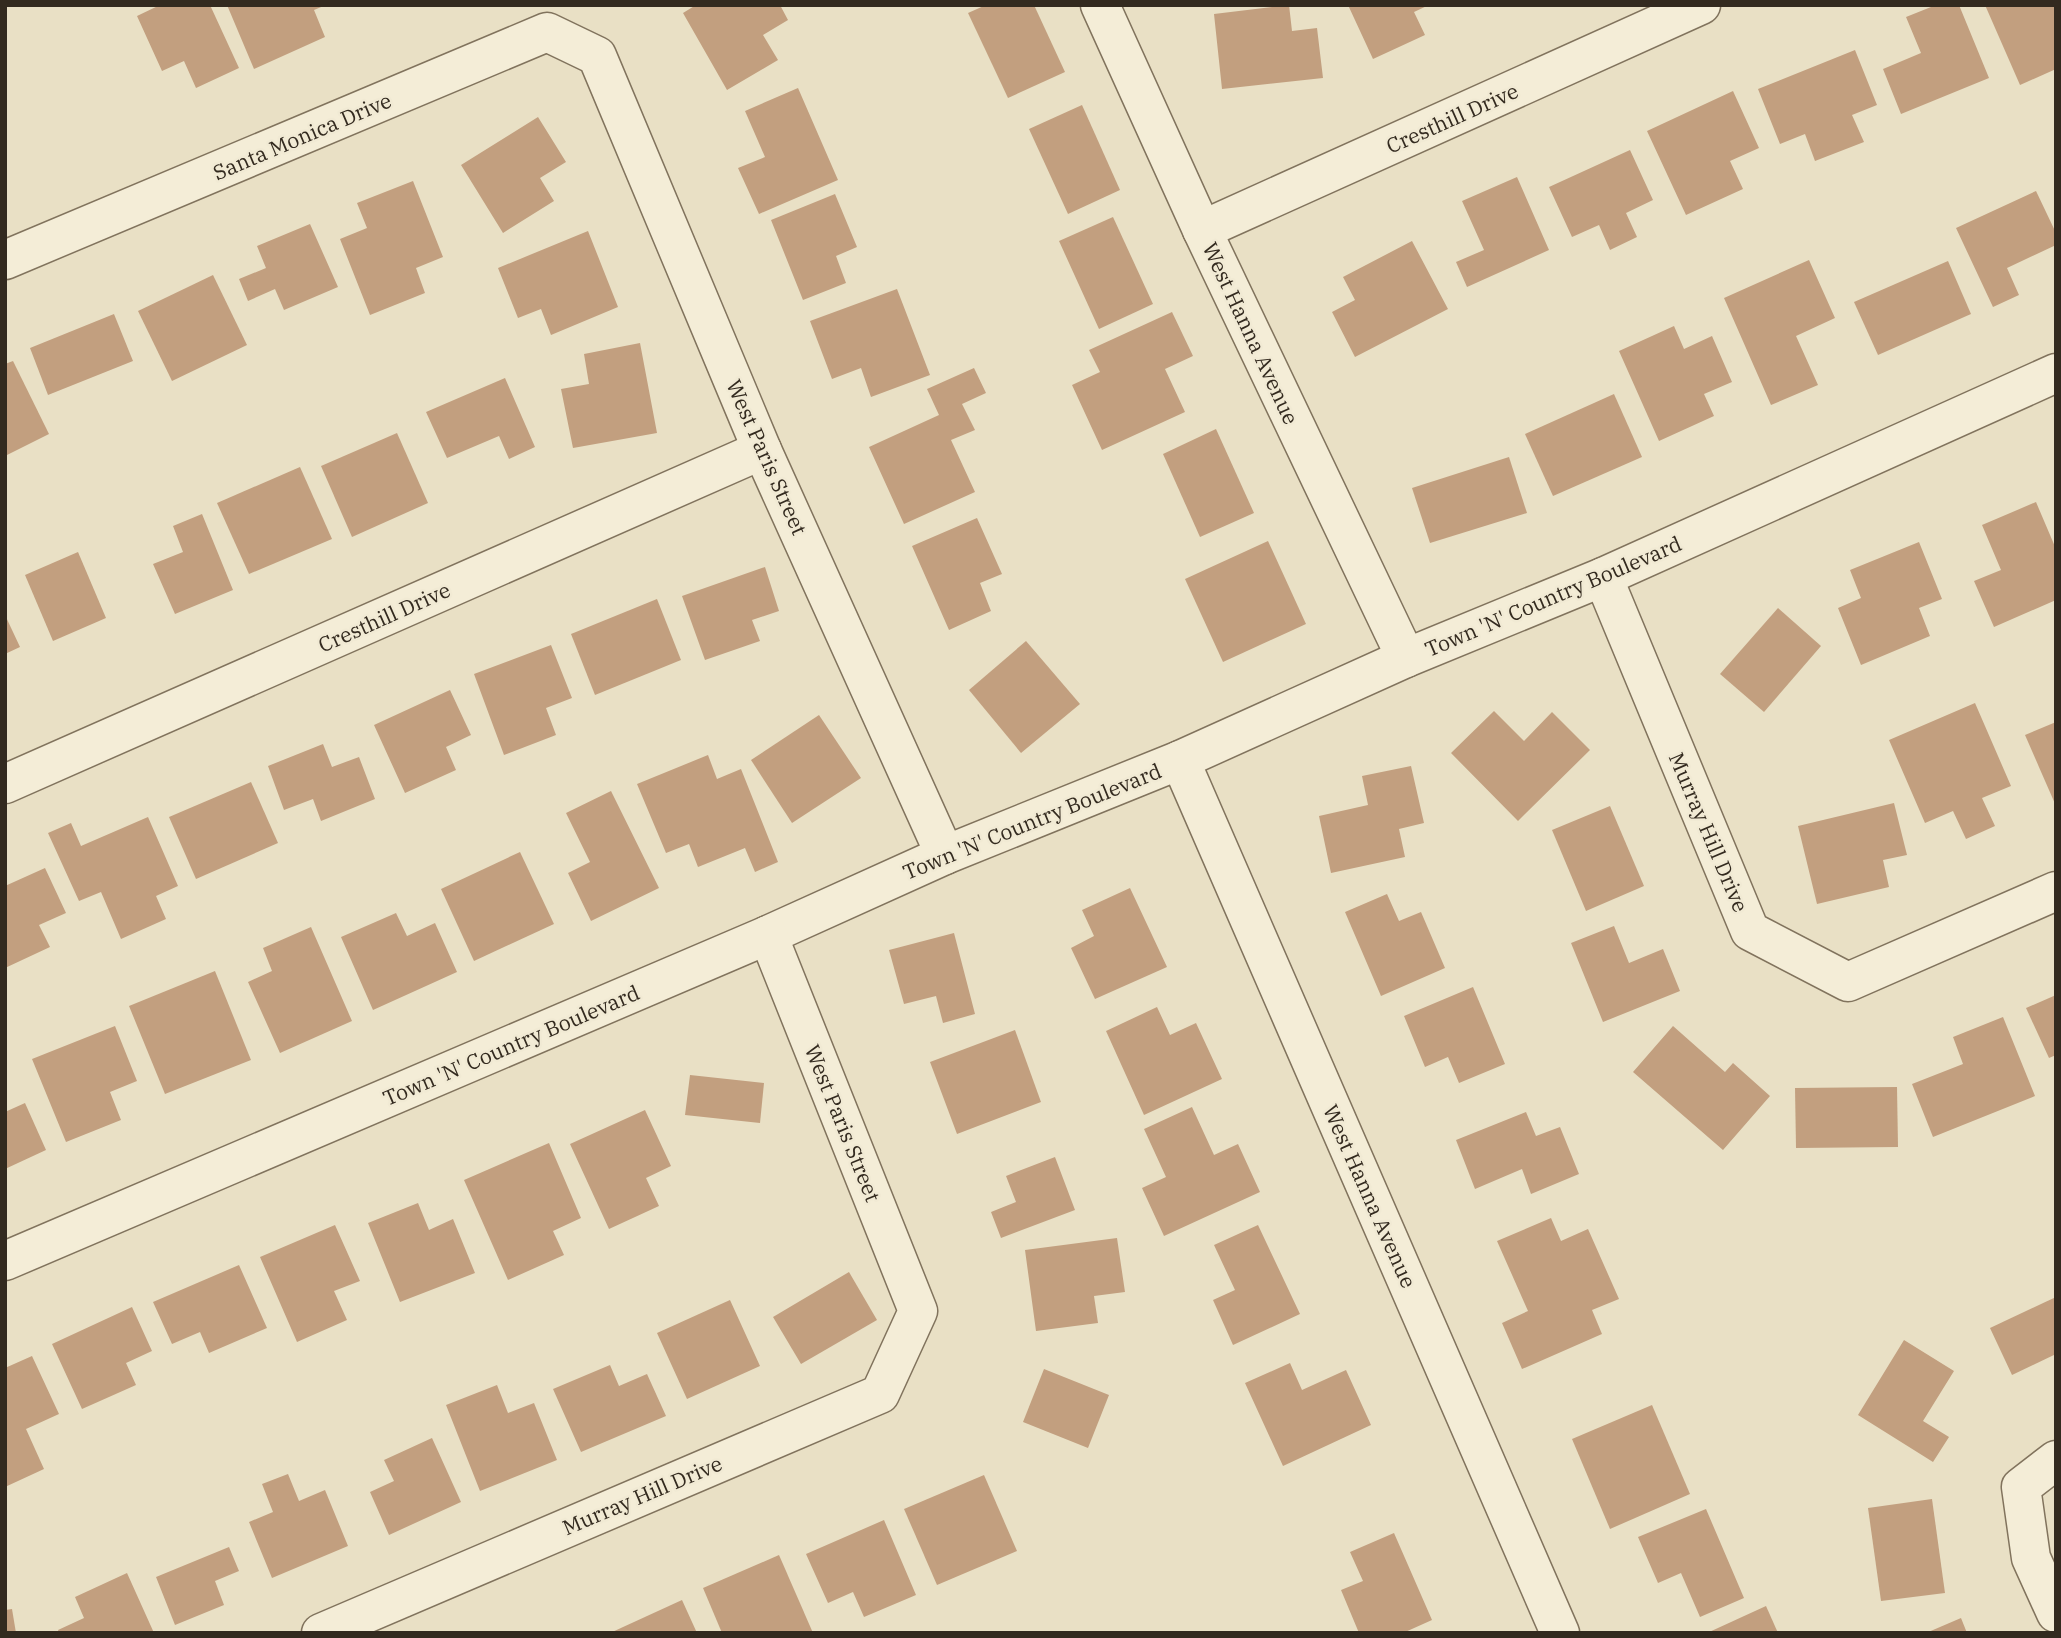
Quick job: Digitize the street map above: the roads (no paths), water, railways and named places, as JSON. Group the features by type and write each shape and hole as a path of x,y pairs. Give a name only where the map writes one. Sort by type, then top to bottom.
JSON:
{"street":[{"name":"West Hanna Avenue","path":"1100,5 1202,230 1406,658"},
{"name":"Cresthill Drive","path":"1202,230 1701,5"},
{"name":"Santa Monica Drive","path":"5,260 547,32 597,56"},
{"name":"West Paris Street","path":"597,56 762,450 946,855"},
{"name":"Town 'N' Country Boulevard","path":"5,1261 768,935 946,855 1180,760 1406,658 1603,577 2056,373"},
{"name":"Cresthill Drive","path":"5,784 762,450"},
{"name":"Murray Hill Drive","path":"1603,577 1750,931 1848,982 2056,891"},
{"name":"West Hanna Avenue","path":"1180,760 1560,1633"},
{"name":"West Paris Street","path":"768,935 918,1311"},
{"name":"Murray Hill Drive","path":"321,1633 880,1394 918,1311"},
{"path":"2056,1460 2021,1487 2031,1558 2056,1613"}]}
